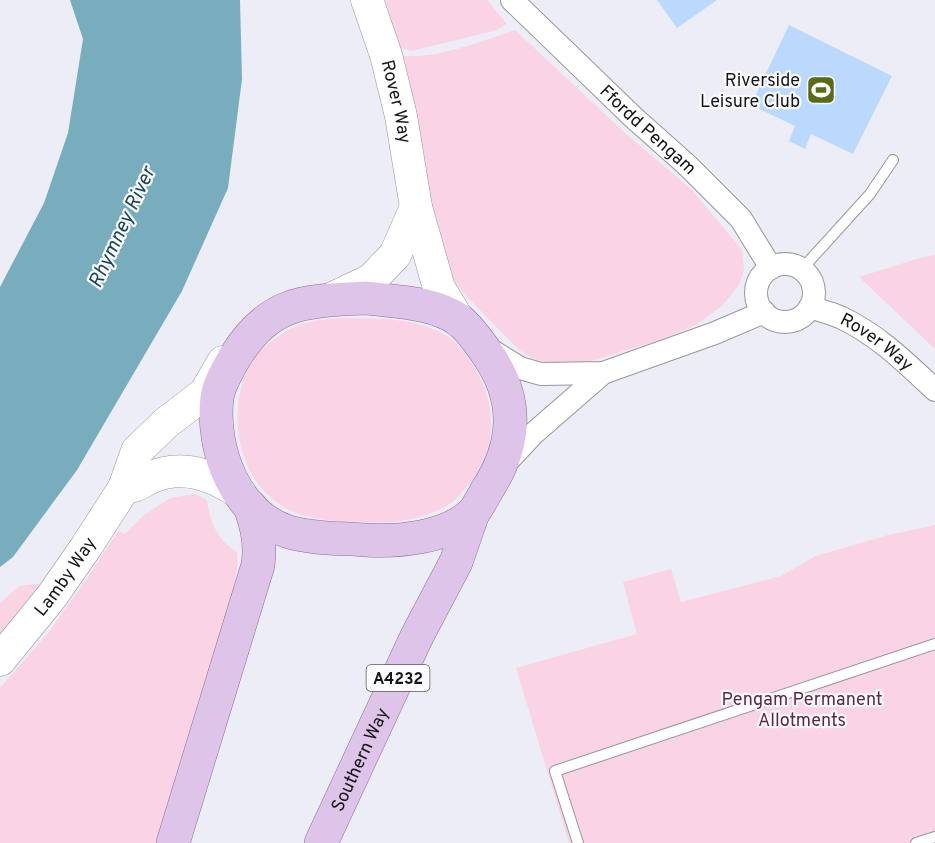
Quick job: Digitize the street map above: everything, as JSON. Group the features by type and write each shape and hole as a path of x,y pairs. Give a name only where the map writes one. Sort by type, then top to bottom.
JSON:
{"main road":[{"path":"173,843 258,565 259,532 245,500 229,475 219,448 216,422 217,395 228,369 247,338 269,317 291,306 330,300 367,298 435,308 469,331 494,364 508,395 510,417 508,444 500,470 472,513 453,526 417,539 381,541 304,535 286,531 270,522 245,500"},
{"name":"Southern Way","path":"321,843 417,636 456,562 472,513"}],"street":[{"name":"Rover Way","path":"367,0 386,55 401,116 416,207 439,288 469,331"},
{"name":"Ffordd Pengam","path":"512,0 741,219 771,268"},
{"path":"330,300 371,280 395,255 416,207"},
{"path":"786,264 802,269 808,275 814,291 806,314 792,321 777,320 764,312 757,297 757,288 759,280 771,268 786,264"},
{"name":"Rover Way","path":"810,307 841,317 870,334 899,355 935,390"},
{"path":"469,331 520,368 541,374 603,373 715,333 764,312"},
{"name":"Lamby Way","path":"0,660 52,596 124,488 137,451 166,423 205,393 223,362 247,338"},
{"path":"500,470 533,434 603,373"},
{"path":"124,488 136,487 150,478 171,472 187,471 222,481 245,500"}],"lane":[{"path":"802,269 865,201 893,160"},
{"path":"578,843 555,771 935,644"},
{"path":"916,843 935,837"}],"green space":[{"path":"385,0 487,0 507,24 494,31 411,51 400,48"},
{"path":"515,30 624,132 692,190 742,250 744,270 739,285 722,306 696,325 662,339 582,364 558,365 535,359 519,350 464,294 449,274 438,242 421,137 402,55 442,53"},
{"path":"935,255 935,349 859,277"},
{"path":"324,319 395,320 431,328 459,346 478,374 485,389 491,419 488,449 474,477 455,500 445,507 420,517 392,522 316,518 280,505 258,484 249,468 242,451 237,415 244,379 254,358 275,339 298,325"},
{"path":"195,494 207,500 216,530 224,542 237,552 237,571 228,609 156,843 0,843 0,688 49,632 118,531 125,534 143,516 170,498"},
{"name":"Pengam Permanent Allotments","path":"935,525 935,843 569,843 516,668 637,634 623,582 671,569 681,602 781,576 816,556 888,535"},
{"path":"45,583 0,641 0,603 19,586"}],"water":[{"name":"Rhymney River","path":"70,0 240,0 242,79 228,188 182,291 77,470 13,557 0,567 0,287 44,203 68,133 83,39"}],"building":[{"path":"657,0 717,0 677,28"},
{"name":"Riverside Leisure Club","path":"789,25 892,76 853,154 811,134 805,149 789,141 795,126 751,105"}],"place":[{"name":"Riverside Leisure Club","path":"821,90"}]}
